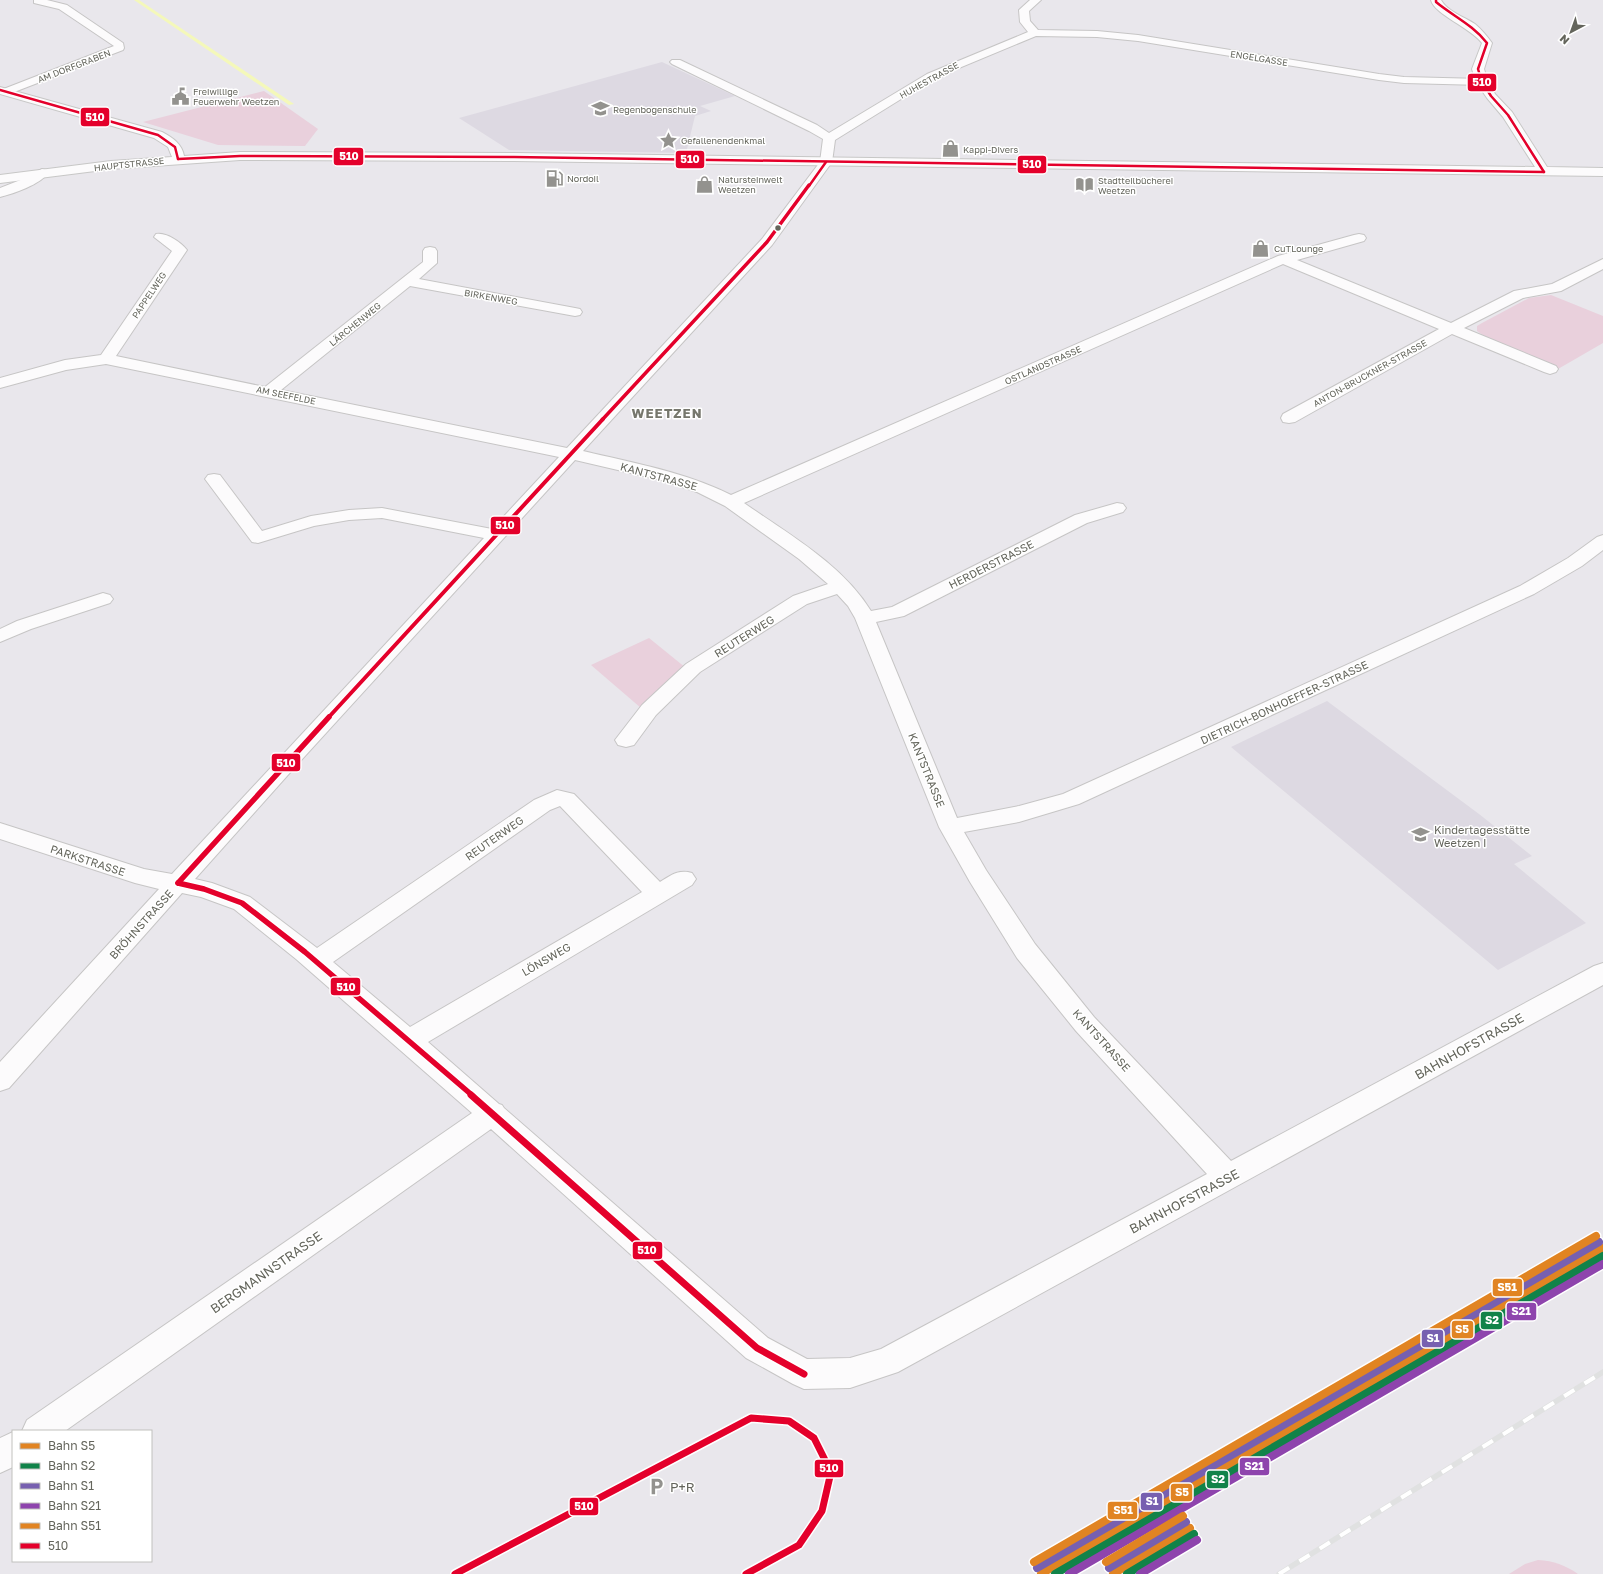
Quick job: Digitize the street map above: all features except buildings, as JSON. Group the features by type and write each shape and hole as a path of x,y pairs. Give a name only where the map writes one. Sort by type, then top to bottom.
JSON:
{"street":[{"path":"1035,33 1026,22 1024,10 1036,0"},
{"path":"1436,0 1444,10 1484,36 1487,43 1478,69 1482,82 1491,96 1508,115 1544,172"},
{"name":"AM DORFGRABEN","path":"3,91 102,56 119,48 119,45 63,7 38,1"},
{"name":"ENGELGASSE","path":"1035,33 1065,33 1138,38 1386,78 1449,82 1482,82"},
{"name":"HUHESTRASSE","path":"829,138 931,76 984,52 1035,33"},
{"path":"676,62 813,128 829,138 826,162"},
{"path":"3,91 158,135 171,142 178,153 178,159"},
{"name":"HAUPTSTRASSE","path":"0,179 42,173 178,159 249,156 514,157 1603,172"},
{"name":"BRÖHNSTRASSE","path":"0,1080 277,773 775,232 826,162"},
{"path":"0,193 28,182 42,173"},
{"name":"PAPPELWEG","path":"106,359 180,250 161,237"},
{"name":"OSTLANDSTRASSE","path":"731,502 1282,259 1359,238"},
{"name":"LÄRCHENWEG","path":"270,391 430,263 430,251"},
{"path":"1282,259 1550,369"},
{"name":"ANTON-BRUCKNER-STRASSE","path":"1289,418 1450,329 1519,294 1556,288 1603,263"},
{"name":"BIRKENWEG","path":"408,281 575,312"},
{"name":"AM SEEFELDE","path":"0,383 65,365 106,359 270,391 572,454"},
{"name":"KANTSTRASSE","path":"572,454 670,477 703,488 731,502 821,567 841,586 856,603 865,618 950,827 978,876 1026,951 1085,1024 1228,1177"},
{"path":"214,479 258,538 311,521 349,515 382,513 496,535"},
{"name":"HERDERSTRASSE","path":"865,618 897,612 1081,519 1117,508"},
{"name":"DIETRICH-BONHOEFFER-STRASSE","path":"950,827 1018,814 1071,799 1527,590 1575,562 1603,541"},
{"name":"REUTERWEG","path":"626,740 649,710 693,668 800,600 841,586"},
{"path":"0,636 24,626 103,599"},
{"name":"REUTERWEG","path":"316,961 542,805 557,798 566,799 658,894"},
{"name":"PARKSTRASSE","path":"0,831 143,878 204,889 242,903 316,961 493,1113"},
{"name":"LÖNSWEG","path":"408,1040 684,879"},
{"name":"BAHNHOFSTRASSE","path":"493,1113 757,1348 804,1374 850,1373 887,1362 1603,973"},
{"name":"BERGMANNSTRASSE","path":"39,1430 493,1113"},
{"path":"0,1458 12,1449"}],"shaded area":[{"name":"Regenbogenschule","path":"662,62 735,96 700,106 711,111 695,116 686,153 509,150 459,118"},
{"path":"264,91 318,129 305,146 218,145 143,122"},
{"path":"1551,295 1603,316 1603,343 1558,369 1490,340 1477,331 1477,326 1529,298"},
{"path":"649,638 686,668 641,708 591,665"},
{"name":"Kindertagesstätte Weetzen I","path":"1327,701 1479,814 1532,856 1514,864 1586,923 1498,970 1231,747"},
{"path":"1538,1560 1559,1564 1578,1574 1509,1574 1525,1564"}],"waterway":[{"path":"136,0 291,104"}],"railway":[{"path":"1279,1574 1603,1372"}],"rail line":[{"name":"S51","path":"1034,1562 1596,1236"},
{"name":"S1","path":"1037,1568 1599,1242"},
{"name":"S5","path":"1041,1574 1603,1248"},
{"name":"S2","path":"1055,1574 1603,1256"},
{"name":"S21","path":"1069,1574 1603,1264"},
{"name":"S51","path":"1106,1562 1183,1516"},
{"name":"S1","path":"1109,1568 1186,1522"},
{"name":"S5","path":"1113,1574 1190,1528"},
{"name":"S2","path":"1127,1574 1194,1534"},
{"name":"S21","path":"1140,1574 1197,1540"}],"transit line":[{"name":"510","path":"1436,0 1436,2 1442,7 1482,36 1487,43 1478,69 1482,82 1491,96 1508,115 1544,172"},
{"name":"510","path":"0,90 158,135 175,147 178,159"},
{"name":"510","path":"178,159 240,156 514,157 1544,172"},
{"name":"510","path":"178,883 287,762 767,242 826,162"},
{"name":"510","path":"178,883 204,889 242,903 305,952 493,1113 757,1348 804,1374"},
{"name":"510","path":"455,1574 751,1418 789,1421 814,1438 831,1472 822,1511 799,1545 746,1574"}],"place":[{"name":"Freiwillige Feuerwehr Weetzen","path":"180,96"},
{"name":"Regenbogenschule","path":"600,109"},
{"name":"Gefallenendenkmal","path":"668,140"},
{"name":"Kappi-Divers","path":"950,149"},
{"name":"Nordoil","path":"554,178"},
{"name":"Natursteinwelt Weetzen","path":"705,184"},
{"name":"Stadtteilbücherei Weetzen","path":"1085,185"},
{"name":"CuTLounge","path":"1261,248"},
{"name":"Kindertagesstätte Weetzen I","path":"1421,835"},
{"name":"P+R","path":"657,1487"}],"district":[{"name":"WEETZEN","path":"667,413"}]}
